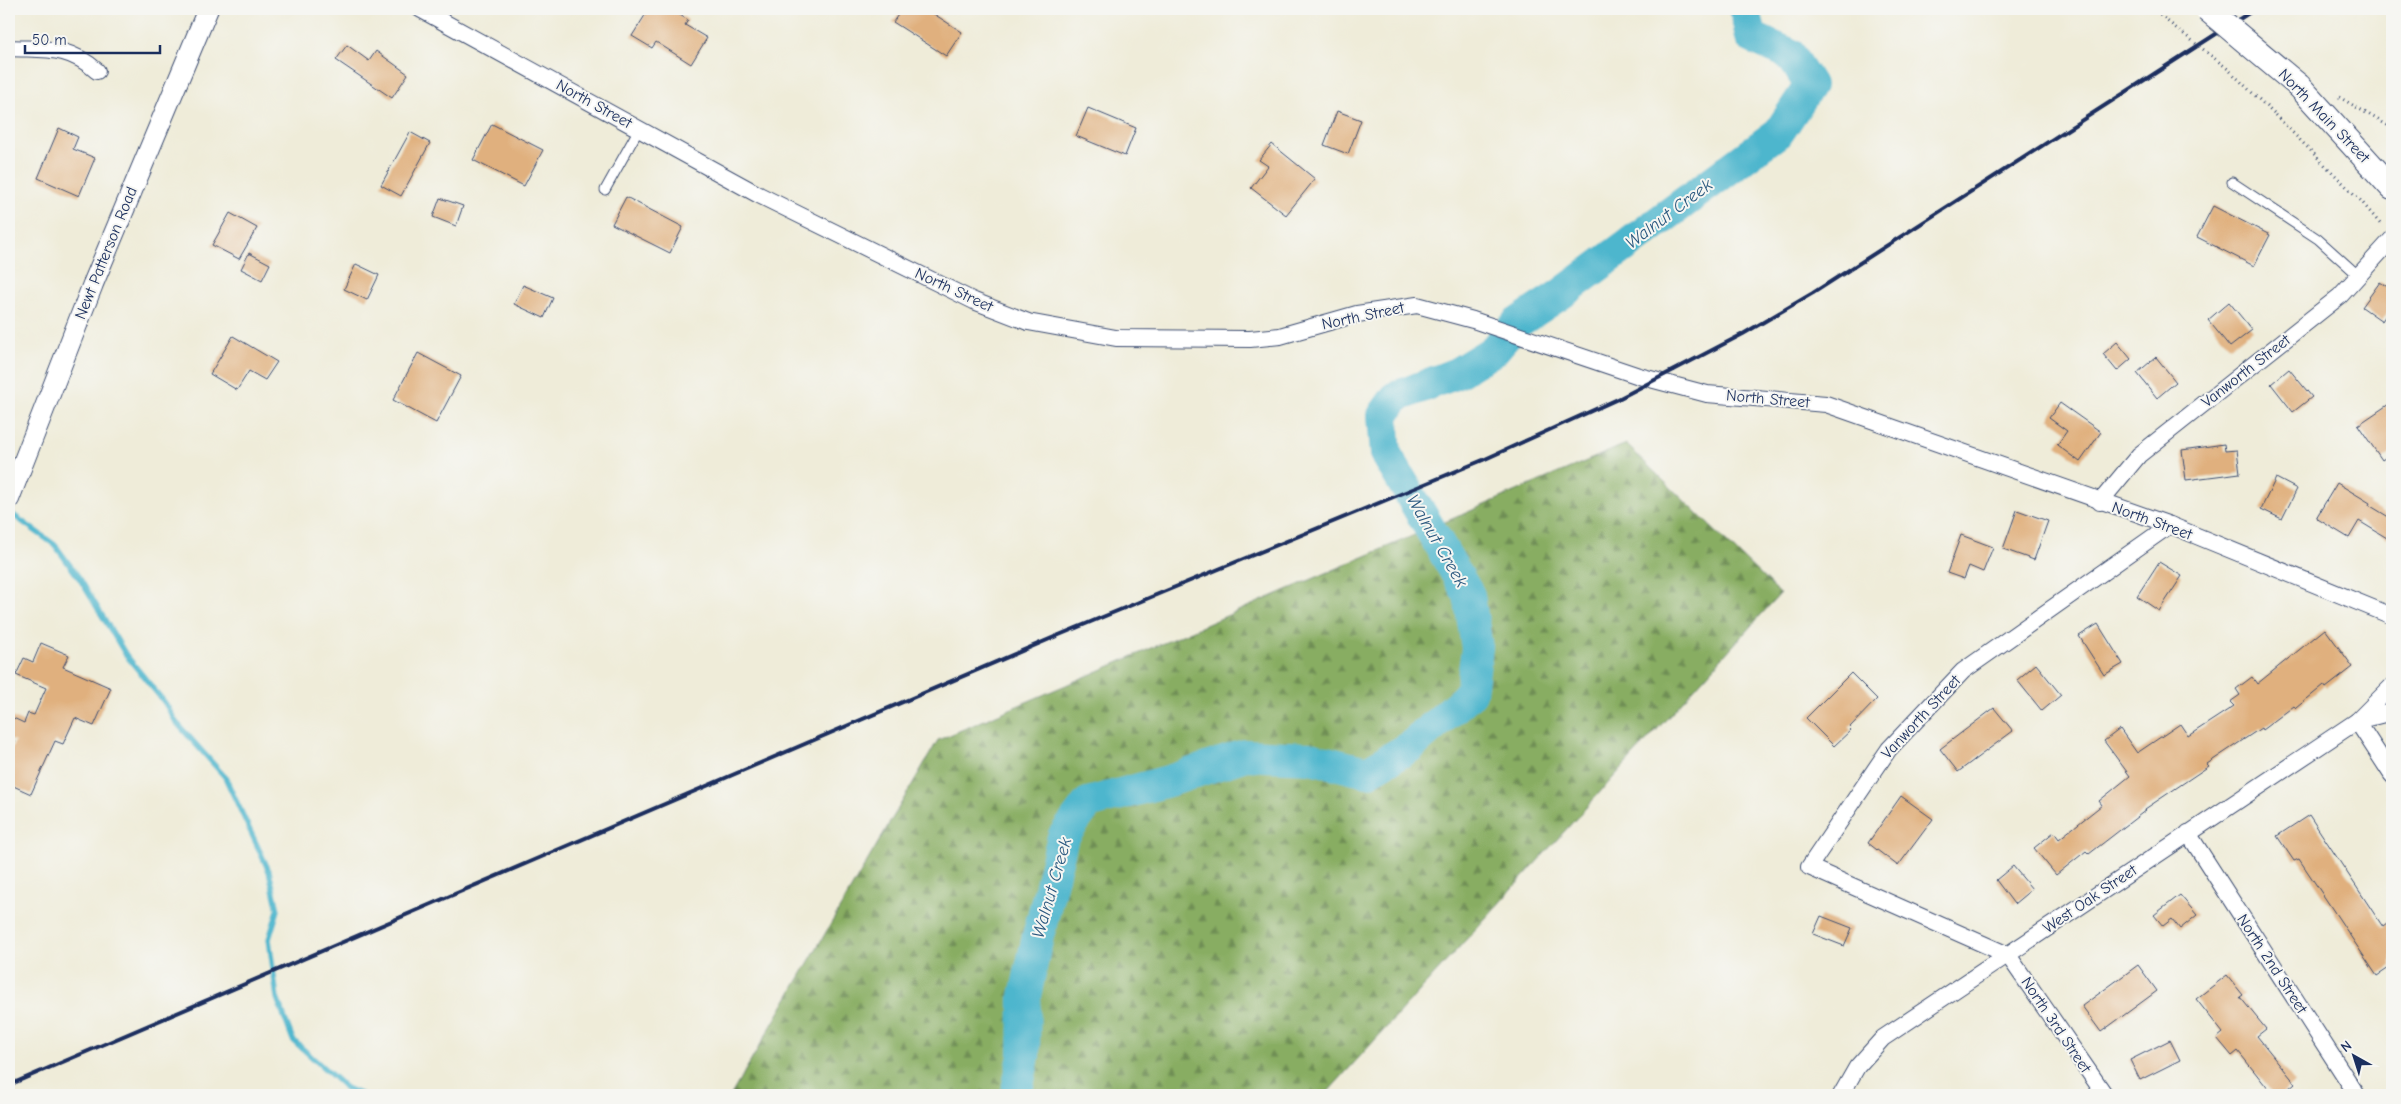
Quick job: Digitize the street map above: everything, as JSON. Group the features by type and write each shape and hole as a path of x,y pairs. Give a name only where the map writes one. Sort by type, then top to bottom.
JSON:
{"main road":[{"name":"North Main Street","path":"2207,9 2299,86 2392,188"}],"street":[{"name":"Newt Patterson Road","path":"12,491 93,284 208,9"},
{"name":"North Street","path":"420,9 759,195 974,301 1028,322 1116,338 1250,339 1280,336 1357,314 1386,308 1417,305 1451,314 1639,376 1707,394 1826,404 2100,502 2170,525 2392,616"},
{"path":"9,48 67,52 84,59 97,71"},
{"name":"Vanworth Street","path":"2100,502 2139,455 2340,296 2358,276 2389,235"},
{"name":"Vanworth Street","path":"2008,955 1808,867 1889,749 1963,671 2170,525"},
{"name":"West Oak Street","path":"1841,1095 1856,1067 1883,1038 2357,721 2392,686"},
{"name":"West Oak Street","path":"2357,721 2392,712"},
{"path":"2357,721 2392,775"},
{"name":"North 2nd Street","path":"2188,833 2356,1095"},
{"name":"North 3rd Street","path":"2008,955 2105,1095"}],"lane":[{"path":"604,190 639,129"},
{"path":"2232,182 2318,240 2358,276"}],"path":[{"path":"2152,9 2228,69 2361,201 2389,235"},
{"path":"2335,95 2392,128"}],"green space":[{"path":"1626,444 1780,594 1325,1095 731,1095 938,740"}],"building":[{"path":"649,9 670,9 688,20 685,25 707,38 691,64 656,42 652,48 632,36"},
{"path":"902,9 926,9 962,32 946,56 893,22"},
{"path":"347,45 369,61 376,51 408,74 392,98 336,60"},
{"path":"1088,108 1136,128 1125,156 1076,136"},
{"path":"1337,111 1361,120 1348,154 1324,145"},
{"path":"492,124 543,150 524,186 473,160"},
{"path":"59,128 78,137 73,149 95,158 79,196 38,178"},
{"path":"410,132 430,143 401,196 381,185"},
{"path":"1272,144 1315,179 1286,215 1251,188 1268,166 1259,160"},
{"path":"626,197 683,227 670,253 612,224"},
{"path":"440,198 463,206 456,226 433,217"},
{"path":"2213,206 2270,235 2254,266 2197,237"},
{"path":"230,213 257,228 239,259 212,245"},
{"path":"249,253 270,264 262,280 241,269"},
{"path":"356,264 379,275 367,300 344,289"},
{"path":"2380,282 2392,290 2392,306 2382,321 2362,307"},
{"path":"523,285 553,298 544,318 514,304"},
{"path":"2229,302 2252,330 2230,347 2208,320"},
{"path":"233,336 277,362 265,380 249,371 237,390 210,374"},
{"path":"2117,342 2131,359 2117,371 2103,354"},
{"path":"418,353 461,376 436,423 393,400"},
{"path":"2156,357 2176,382 2157,398 2137,373"},
{"path":"2289,369 2312,397 2293,412 2271,384"},
{"path":"2392,402 2392,453 2382,460 2358,425"},
{"path":"2060,403 2101,432 2080,462 2057,445 2067,431 2049,418"},
{"path":"2224,444 2225,451 2237,450 2240,473 2186,480 2182,450"},
{"path":"2276,478 2297,489 2282,519 2261,509"},
{"path":"2337,483 2392,519 2392,529 2387,538 2359,521 2349,538 2316,518"},
{"path":"2017,510 2048,521 2034,560 2003,549"},
{"path":"1961,535 1993,547 1983,572 1969,566 1964,579 1947,573"},
{"path":"2159,562 2182,576 2159,611 2137,596"},
{"path":"2098,624 2123,664 2104,675 2079,636"},
{"path":"2325,629 2353,667 2326,688 2324,685 2296,708 2294,706 2262,730 2261,728 2207,764 2209,766 2145,809 2089,854 2086,851 2056,875 2034,848 2054,832 2059,839 2102,805 2099,801 2130,776 2104,741 2120,729 2137,753 2180,724 2188,736 2234,706 2230,702 2240,695 2236,689 2252,677 2257,684"},
{"path":"41,643 69,655 63,667 111,688 94,726 75,718 63,744 55,741 31,794 9,784 9,755 15,741 9,739 9,716 24,723 28,713 34,715 46,688 16,675 24,658 33,662"},
{"path":"2036,664 2061,695 2042,711 2017,680"},
{"path":"1851,673 1877,699 1849,728 1851,730 1834,746 1806,718"},
{"path":"1994,708 2013,731 1958,772 1940,749"},
{"path":"1901,796 1933,819 1898,866 1868,843"},
{"path":"2309,815 2383,927 2392,920 2392,966 2377,976 2299,859 2294,861 2277,836"},
{"path":"2013,866 2032,889 2014,904 1996,880"},
{"path":"2180,895 2197,915 2180,929 2172,919 2163,926 2154,915"},
{"path":"1821,916 1852,928 1844,946 1813,934"},
{"path":"2138,965 2157,991 2101,1032 2082,1006"},
{"path":"2227,975 2243,995 2240,997 2266,1029 2257,1036 2295,1083 2281,1095 2273,1095 2238,1051 2232,1056 2217,1038 2223,1033 2196,999"},
{"path":"2170,1040 2180,1060 2140,1080 2130,1060"}],"waterway":[{"name":"Walnut Creek","path":"1016,1095 1024,1056 1025,996 1038,936 1063,837 1088,803 1172,780 1245,755 1310,758 1367,772 1410,747 1471,693 1477,648 1469,595 1386,454 1383,415 1396,397 1457,373 1493,351 1517,323 1561,294 1779,132 1810,85 1790,54 1751,37 1745,9"},
{"path":"9,512 55,545 80,579 126,655 165,703 176,722 225,777 269,871 278,910 269,939 277,998 293,1040 346,1088 362,1095"}],"railway":[{"path":"9,1085 1059,635 1483,460 1620,398 1743,334 1813,293 2255,9"}]}
